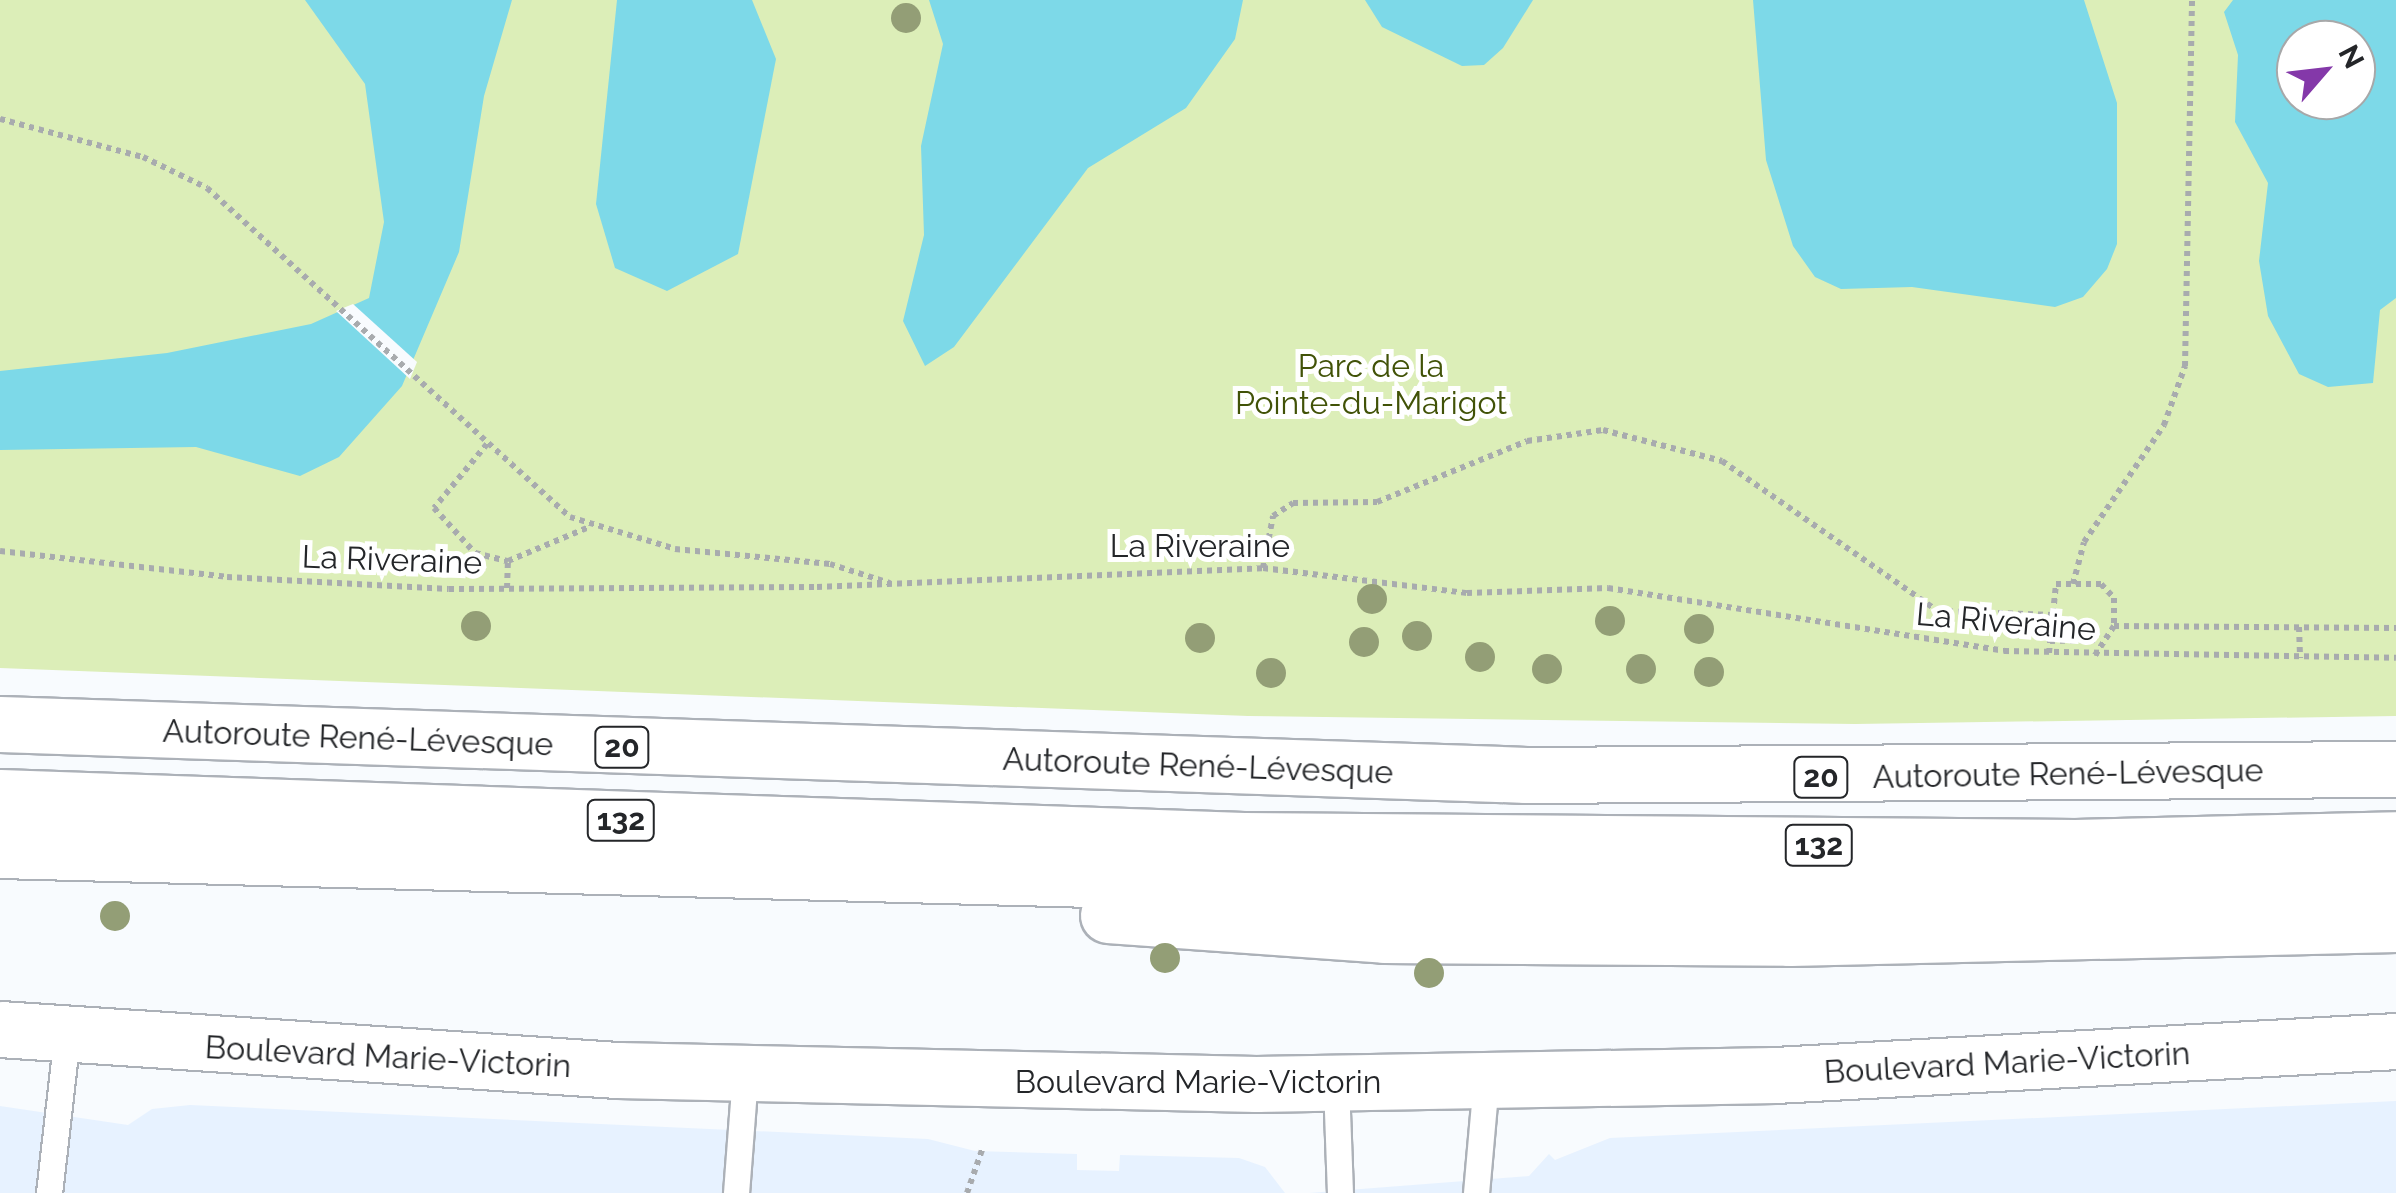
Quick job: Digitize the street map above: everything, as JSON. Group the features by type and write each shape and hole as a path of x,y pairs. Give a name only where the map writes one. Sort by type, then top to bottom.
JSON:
{"main road":[{"name":"Autoroute René-Lévesque","path":"0,724 1526,775 2396,769"},
{"name":"Autoroute René-Lévesque","path":"0,797 1262,840 2075,847 2396,839"},
{"path":"0,850 1510,890 2396,881"},
{"path":"377,861 1384,935 1790,938 2396,924"},
{"name":"Boulevard Marie-Victorin","path":"0,1029 745,1074 1336,1084 1486,1082 2396,1040"}],"lane":[{"path":"49,1193 67,1034"},
{"path":"736,1193 745,1074"},
{"path":"1476,1193 1486,1082"},
{"path":"1336,1084 1340,1193"}],"path":[{"path":"2073,584 2084,542 2164,425 2185,366 2192,0"},
{"path":"0,119 144,157 207,188 317,282 488,444 590,527 675,550 830,564 897,585"},
{"path":"1263,568 1274,516 1293,502 1376,502 1528,440 1603,430 1722,461 1938,610 2053,615"},
{"path":"488,444 434,508 476,553 508,561 590,527"},
{"name":"La Riveraine","path":"0,550 290,582 507,588 897,585 1263,568 1478,593 1608,588 2049,653 2396,658"},
{"path":"507,588 508,561"},
{"path":"2049,653 2056,584 2101,584 2114,598 2114,626"},
{"path":"2050,641 2097,640 2114,626 2396,628"},
{"path":"2299,627 2300,658"},
{"path":"2095,655 2097,640"},
{"path":"968,1193 983,1147"}],"shaded area":[{"path":"2396,1101 2396,1193 1309,1193 1529,1176 1549,1154 1555,1160 1610,1138"},
{"path":"190,1105 928,1139 975,1151 1077,1154 1077,1170 1119,1171 1120,1155 1239,1158 1265,1167 1285,1193 0,1193 0,1106 128,1125 152,1109"}],"green space":[{"name":"Parc de la Pointe-du-Marigot","path":"0,0 2396,0 2396,716 1855,724 1248,716 0,668"}],"water":[{"path":"305,0 512,0 484,96 459,252 402,386 339,457 300,476 196,447 0,450 0,371 167,353 311,324 369,298 384,222 365,84"},
{"path":"617,0 752,0 776,59 738,254 667,291 615,268 596,204"},
{"path":"929,0 1243,0 1235,39 1186,108 1088,168 954,347 925,366 903,321 924,235 921,146 943,44"},
{"path":"1365,0 1533,0 1503,48 1484,65 1462,66 1382,27"},
{"path":"1753,0 2084,0 2117,103 2117,244 2107,269 2083,297 2055,307 1912,287 1841,289 1815,277 1793,246 1766,160"},
{"path":"2233,0 2396,0 2396,298 2380,310 2373,383 2328,387 2299,374 2268,316 2259,261 2268,183 2235,122 2238,55 2224,12"}],"pier":[{"path":"353,304 417,362 410,379 336,311"}]}
